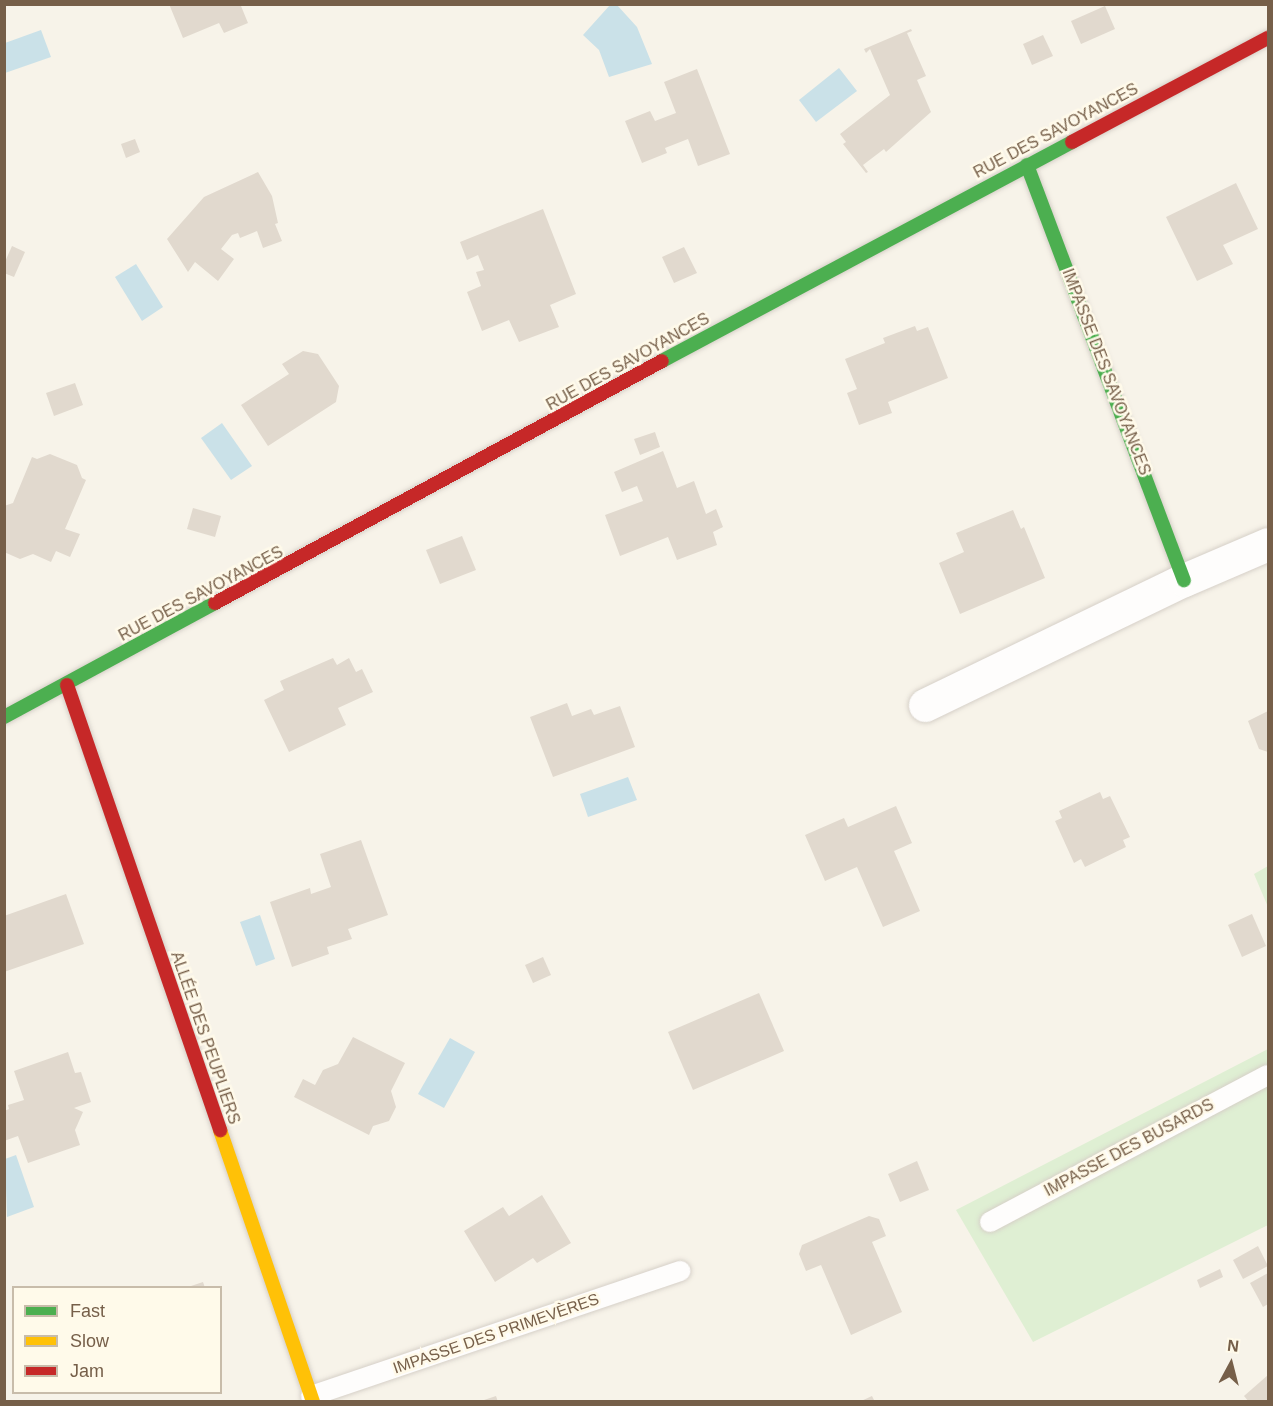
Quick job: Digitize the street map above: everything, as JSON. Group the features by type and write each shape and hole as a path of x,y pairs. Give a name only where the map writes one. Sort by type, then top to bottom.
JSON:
{"street":[{"name":"RUE DES SAVOYANCES","path":"4,717 1027,165 1269,38"},
{"name":"IMPASSE DES SAVOYANCES","path":"1027,165 1184,580"},
{"path":"925,705 1184,580 1269,544"},
{"name":"ALLÉE DES PEUPLIERS","path":"67,685 312,1399"}],"lane":[{"name":"IMPASSE DES BUSARDS","path":"990,1222 1269,1075"},
{"name":"IMPASSE DES PRIMEVÈRES","path":"312,1399 681,1271"}],"green space":[{"path":"1268,866 1268,907 1254,874"},
{"path":"1268,1049 1268,1225 1033,1342 956,1210"}],"water":[{"path":"610,5 617,5 637,27 652,64 609,77 599,50 583,35"},
{"path":"41,30 51,57 5,73 5,43"},
{"path":"839,68 857,91 816,122 799,100"},
{"path":"136,264 163,307 142,321 115,277"},
{"path":"222,423 252,466 231,480 201,438"},
{"path":"628,777 637,800 588,817 580,794"},
{"path":"260,915 275,959 256,966 240,922"},
{"path":"450,1038 475,1052 444,1108 418,1094"},
{"path":"16,1155 34,1207 7,1217 5,1159"}],"building":[{"path":"169,4 245,4 241,6 248,23 224,33 219,23 183,38"},
{"path":"1105,6 1115,29 1081,44 1071,21"},
{"path":"911,29 912,31 907,33 926,76 917,80 931,112 886,152 884,149 863,165 868,172 866,173 843,144 846,142 840,134 890,95 870,49 866,53 864,49"},
{"path":"1043,35 1053,56 1032,65 1023,44"},
{"path":"697,69 730,154 698,166 688,139 665,148 667,153 642,163 625,121 650,111 655,121 676,113 664,82"},
{"path":"135,139 140,152 126,158 121,144"},
{"path":"258,172 272,196 278,223 275,224 282,241 263,248 257,231 240,238 238,233 232,235 221,249 234,259 218,281 195,262 188,272 167,239 204,197"},
{"path":"1236,183 1258,229 1223,245 1233,264 1197,281 1166,217"},
{"path":"543,209 576,294 550,305 559,327 519,342 509,320 482,331 467,292 481,286 476,272 484,270 478,255 467,260 460,242"},
{"path":"12,246 25,252 14,277 4,273 4,264"},
{"path":"684,247 697,273 674,283 662,257"},
{"path":"915,326 917,331 928,327 948,378 888,402 892,413 859,425 847,393 857,389 845,359 885,343 883,338"},
{"path":"303,351 318,354 339,386 336,402 268,446 241,405 289,374 282,364"},
{"path":"75,383 83,405 54,416 46,393"},
{"path":"655,432 660,447 640,455 634,439"},
{"path":"663,451 677,488 694,481 706,514 716,509 723,527 713,532 717,545 677,560 668,537 620,556 605,515 643,501 637,486 622,492 614,472"},
{"path":"50,454 77,465 82,478 86,480 65,529 80,534 70,557 56,551 51,562 33,554 20,559 4,552 4,506 13,503 32,457 37,459"},
{"path":"193,508 221,516 215,537 187,529"},
{"path":"1013,510 1021,529 1024,527 1045,578 960,614 939,563 964,552 956,533"},
{"path":"462,536 476,570 440,584 426,550"},
{"path":"333,658 337,665 349,658 356,672 362,669 373,692 338,708 346,725 289,752 264,700 284,690 280,681"},
{"path":"567,703 572,716 591,709 594,715 620,706 635,747 553,777 530,717"},
{"path":"1268,711 1268,752 1259,749 1248,721"},
{"path":"1100,792 1103,799 1110,796 1130,837 1123,840 1126,847 1085,867 1081,859 1074,863 1055,821 1062,818 1059,811"},
{"path":"896,806 912,843 894,851 920,911 883,927 857,867 825,881 805,835 844,818 848,827"},
{"path":"361,840 388,915 348,929 352,939 327,947 329,954 292,967 270,902 310,888 311,894 331,887 320,854"},
{"path":"66,894 84,944 4,972 4,916"},
{"path":"1252,914 1266,946 1242,957 1228,925"},
{"path":"543,957 551,975 533,983 525,965"},
{"path":"759,993 784,1051 693,1090 668,1032"},
{"path":"353,1037 405,1063 391,1091 396,1107 389,1121 373,1126 369,1135 294,1097 303,1079 315,1085 323,1070 338,1064"},
{"path":"68,1052 75,1073 81,1072 91,1102 74,1108 83,1112 75,1130 80,1145 28,1163 18,1136 4,1141 4,1111 9,1109 8,1105 24,1100 14,1071"},
{"path":"917,1161 929,1190 900,1202 888,1174"},
{"path":"542,1195 571,1243 537,1263 533,1258 495,1282 464,1231 503,1207 509,1216"},
{"path":"869,1216 879,1219 886,1236 872,1242 902,1312 851,1335 821,1265 806,1271 799,1254 802,1245"},
{"path":"1258,1246 1268,1266 1243,1279 1233,1260"},
{"path":"1220,1269 1223,1277 1200,1288 1197,1280"},
{"path":"1268,1273 1268,1304 1263,1307 1250,1283"},
{"path":"203,1282 204,1286 191,1286"},
{"path":"1268,1375 1268,1402 1249,1402 1244,1396"},
{"path":"496,1396 498,1402 481,1402 481,1401"},
{"path":"872,1396 875,1402 859,1402"}],"traffic: fast":[{"path":"662,361 1072,142"},
{"path":"1027,165 1184,580"},
{"path":"4,717 215,603"}],"traffic: slow":[{"path":"220,1130 313,1402"}],"traffic: jam":[{"path":"1072,142 1268,38"},
{"path":"215,603 662,361"},
{"path":"67,685 220,1130"}]}
